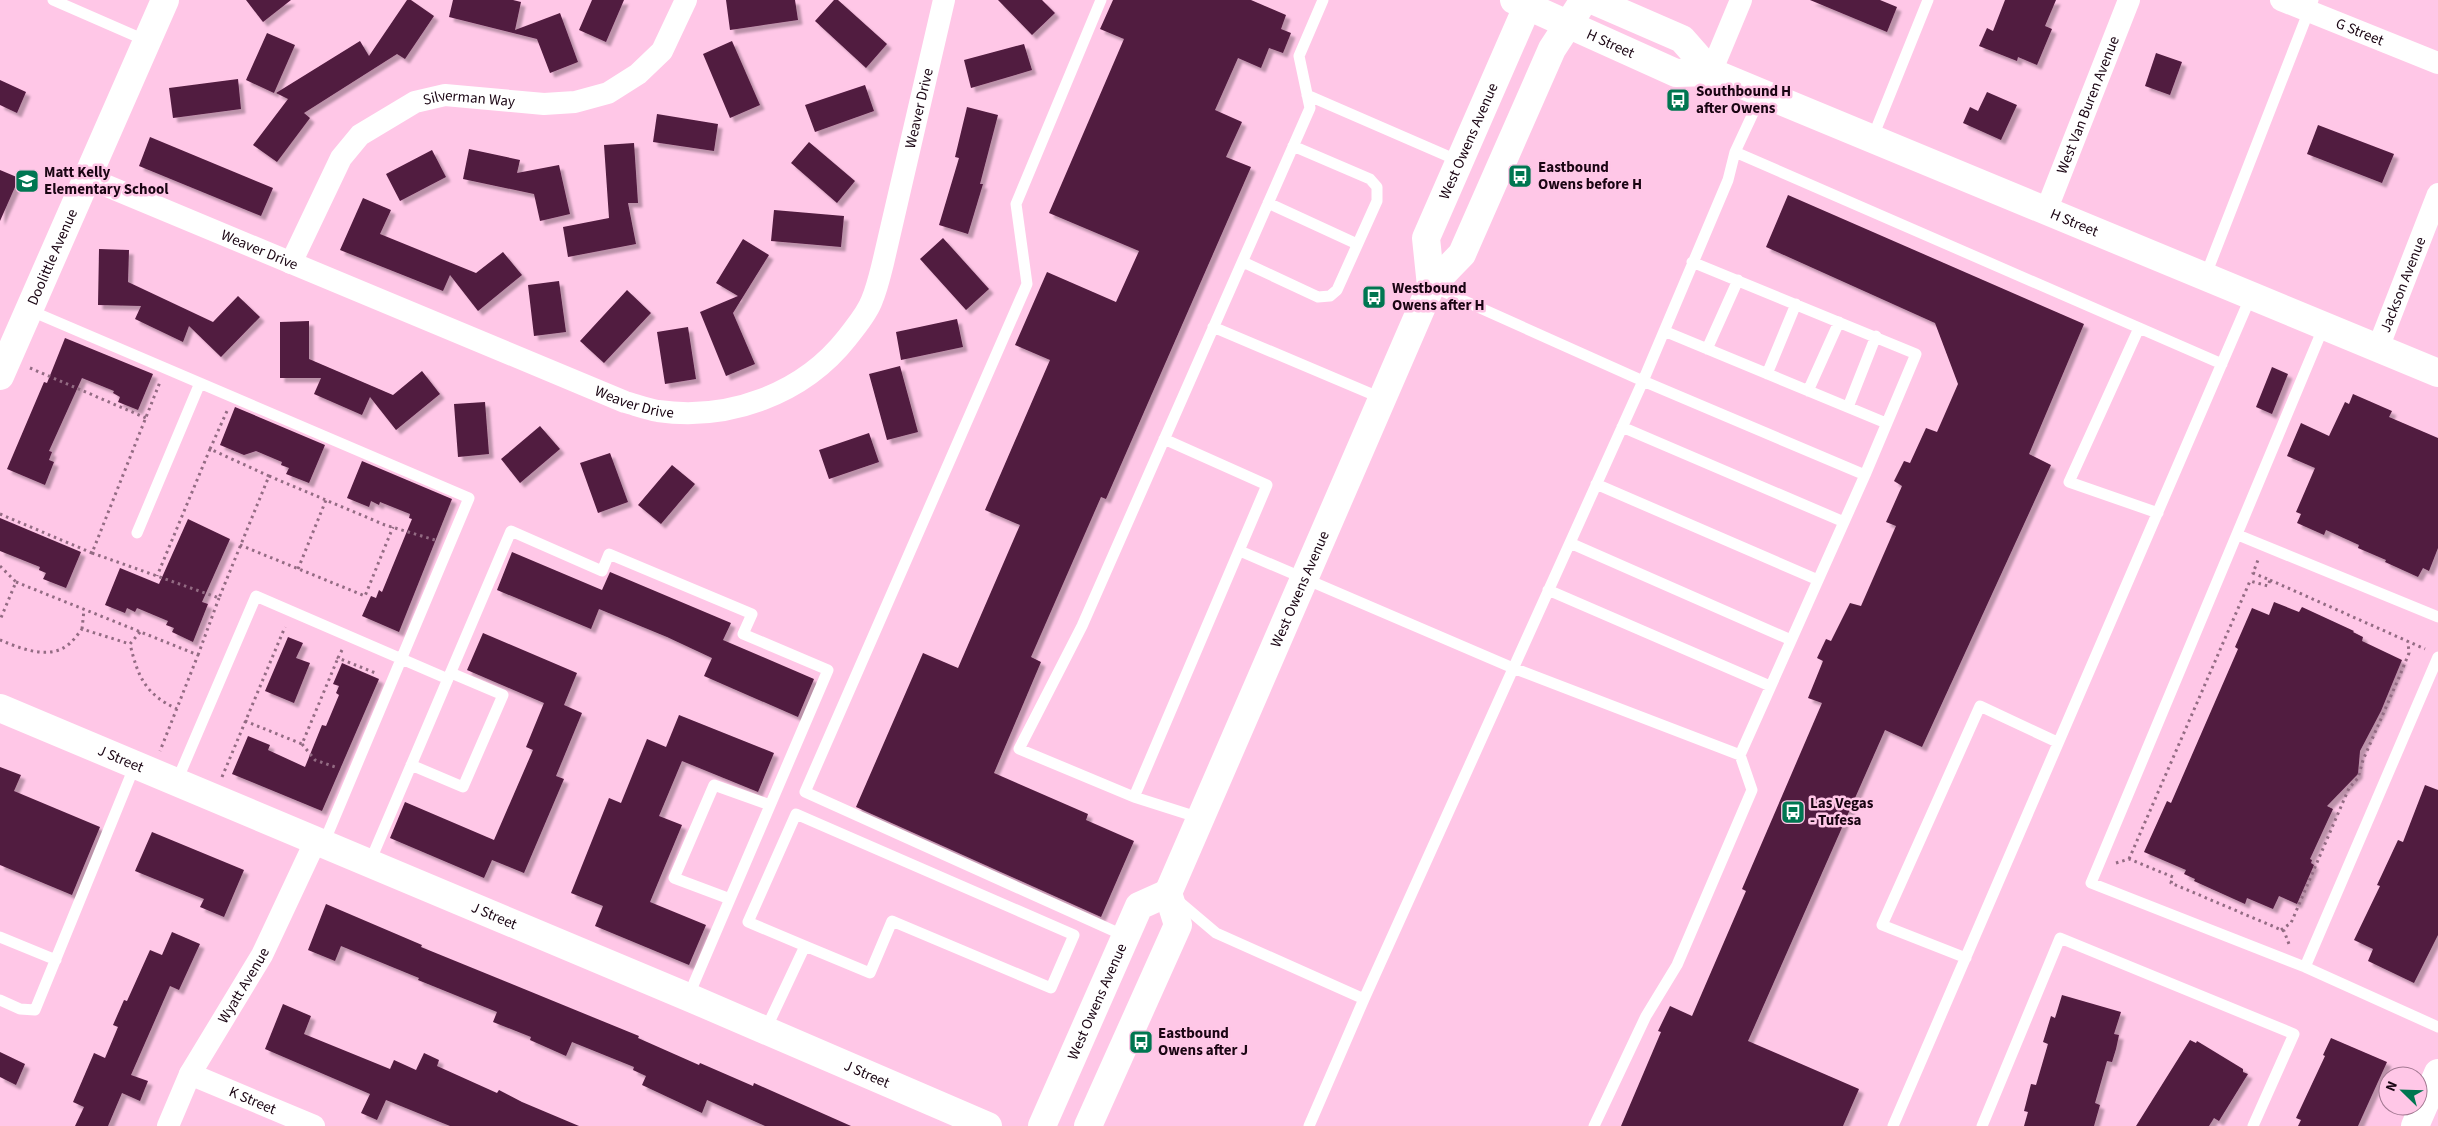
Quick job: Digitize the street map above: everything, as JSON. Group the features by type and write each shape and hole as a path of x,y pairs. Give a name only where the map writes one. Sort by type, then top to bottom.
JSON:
{"street":[{"name":"Doolittle Avenue","path":"0,376 88,178 164,0"},
{"name":"Silverman Way","path":"291,263 341,158 360,135 415,102 445,94 544,104 575,102 608,93 638,74 662,51 686,0"},
{"name":"Weaver Drive","path":"88,178 625,402 657,411 688,413 720,411 770,396 807,376 831,358 859,323 872,301 883,263 944,0"},
{"name":"West Owens Avenue","path":"1042,1126 1139,906 1168,893 1431,286 1462,254 1552,49 1584,0"},
{"name":"H Street","path":"1592,0 1682,39 1711,72"},
{"path":"1711,72 1741,0"},
{"name":"West Van Buren Avenue","path":"2046,211 2129,0"},
{"name":"G Street","path":"2281,0 2311,6 2438,63"},
{"name":"West Owens Avenue","path":"1431,286 1426,238 1523,2"},
{"name":"H Street","path":"1523,2 1676,73 1711,72 2438,373"},
{"name":"Jackson Avenue","path":"2378,348 2438,194"},
{"name":"J Street","path":"0,708 688,997 959,1120 988,1126"},
{"name":"Wyatt Avenue","path":"168,1126 190,1074 262,955 319,843"},
{"path":"1088,1126 1178,925 1168,893"},
{"path":"2415,1126 2438,1073"},
{"name":"K Street","path":"190,1074 314,1126"}],"lane":[{"path":"53,0 147,41"},
{"path":"1101,0 1016,204 1027,284 806,792 1125,936"},
{"path":"1200,818 1134,797 1020,749 1082,626 1310,108 1299,56 1323,0"},
{"path":"1872,139 1928,0"},
{"path":"2204,277 2311,6"},
{"path":"1309,1126 1643,381 1728,180 1735,152 1762,94"},
{"path":"1307,95 1459,161"},
{"path":"1243,262 1318,297 1330,296 1337,290 1377,201 1377,187 1370,179 1293,146"},
{"path":"1735,152 2222,364"},
{"path":"1268,203 1357,244"},
{"path":"1594,1126 1646,1016 1678,965 1752,790 1740,755 1865,475 1916,354 1692,262"},
{"path":"1707,349 1738,280"},
{"path":"1431,286 1643,381 1865,475"},
{"path":"1893,1126 2251,296"},
{"path":"1767,374 1796,304"},
{"path":"29,310 469,498 353,773 319,843"},
{"path":"1808,391 1839,322"},
{"path":"2324,326 2091,883 2302,966 2438,1027"},
{"path":"1214,327 1381,398"},
{"path":"2139,328 2069,482 2158,513"},
{"path":"1664,331 1886,423"},
{"path":"1848,407 1876,336"},
{"path":"136,533 200,383"},
{"path":"1622,427 1844,522"},
{"path":"1134,797 1268,485 1164,440"},
{"path":"1596,484 1818,580"},
{"path":"369,864 511,532 602,571 609,554 752,614 743,634 828,670 688,997"},
{"path":"2238,535 2438,617"},
{"path":"1570,543 1791,640"},
{"path":"1240,550 1513,668 1740,755"},
{"path":"1548,590 1770,686"},
{"path":"176,783 256,596 402,659 503,695 463,787 411,765"},
{"path":"2302,966 2434,654"},
{"path":"1966,958 1882,925 1980,706 2057,742"},
{"path":"0,1000 20,1009 35,1010 143,769"},
{"path":"730,899 674,878 714,785 770,805"},
{"path":"796,814 1074,936 1051,988 892,921 870,973 805,946 748,922 796,814"},
{"path":"1168,893 1216,932 1364,1000"},
{"path":"0,937 56,960"},
{"path":"1982,1126 2060,938 2294,1034 2253,1126"},
{"path":"765,1031 805,946"}],"path":[{"path":"29,368 146,418"},
{"path":"92,553 166,368"},
{"path":"156,576 233,397"},
{"path":"210,449 269,476 393,527 449,545"},
{"path":"143,769 177,708 198,656 218,598 269,476"},
{"path":"298,569 326,500"},
{"path":"0,514 92,553 218,598"},
{"path":"240,545 365,596 393,527"},
{"path":"2267,546 2253,573 2434,654"},
{"path":"0,566 16,582 198,656"},
{"path":"2129,859 2250,581 2268,586 2270,580"},
{"path":"0,620 16,582"},
{"path":"0,640 25,650 50,653 68,645 82,629 84,609"},
{"path":"215,799 284,627 292,630"},
{"path":"82,629 130,644"},
{"path":"130,644 140,632"},
{"path":"2281,930 2291,923 2349,788 2358,778 2362,760 2406,660 2408,642"},
{"path":"130,644 136,669 147,688 160,701 177,708"},
{"path":"302,744 342,650 333,646"},
{"path":"338,658 392,681"},
{"path":"245,721 302,744 316,760 353,773"},
{"path":"2094,884 2108,866 2129,859 2173,877 2171,882 2281,930 2302,966"}],"building":[{"path":"246,0 291,0 263,22"},
{"path":"407,0 411,0 434,16 405,59 397,54 304,113 310,118 277,162 253,145 288,99 276,93 360,41 369,56"},
{"path":"453,0 513,0 521,2 515,30 560,13 578,62 550,73 537,39 449,17"},
{"path":"592,0 624,0 606,42 579,30"},
{"path":"726,0 795,0 798,20 730,30"},
{"path":"834,0 838,0 887,44 866,68 815,21"},
{"path":"998,0 1042,0 1055,13 1032,35"},
{"path":"1113,0 1251,0 1286,15 1281,29 1291,33 1283,53 1269,48 1261,68 1238,58 1215,110 1242,122 1226,157 1251,167 1106,499 1101,497 1031,657 1041,662 994,773 1088,814 1086,820 1134,841 1101,917 856,807 923,653 958,668 1020,525 985,510 1050,360 1015,345 1047,272 1116,302 1139,251 1049,213 1124,39 1100,29"},
{"path":"1810,0 1880,0 1897,7 1887,32"},
{"path":"2005,0 2056,0 2045,26 2052,29 2037,65 2018,57 2017,61 1979,46 1987,28 1993,31"},
{"path":"267,33 295,45 274,93 246,80"},
{"path":"732,41 760,105 730,118 703,54"},
{"path":"1024,44 1032,70 971,88 964,60"},
{"path":"2156,53 2182,62 2170,95 2145,86"},
{"path":"238,79 241,109 173,118 169,88"},
{"path":"0,80 26,92 17,113 0,105"},
{"path":"865,85 874,111 815,132 805,105"},
{"path":"1987,92 2017,105 2001,140 1963,123 1970,107 1978,111"},
{"path":"967,107 998,115 980,184 983,184 968,234 939,225 959,158 955,157"},
{"path":"657,114 718,124 714,151 653,142"},
{"path":"2318,125 2394,154 2382,183 2307,154"},
{"path":"150,137 273,188 261,216 139,166"},
{"path":"809,142 855,181 837,203 791,163"},
{"path":"634,143 638,203 628,203 636,244 568,257 563,227 609,218 604,145"},
{"path":"469,149 520,160 517,173 559,165 570,214 540,221 534,194 463,179"},
{"path":"432,150 446,177 400,201 386,174"},
{"path":"0,170 19,178 0,221"},
{"path":"1788,195 2084,324 2029,454 2051,465 1922,747 1885,730 1748,1041 1859,1089 1843,1126 1621,1126 1661,1032 1658,1031 1670,1006 1692,1016 1746,891 1742,889 1822,703 1808,698 1823,661 1817,658 1826,639 1831,641 1850,603 1861,606 1896,526 1886,522 1902,486 1894,481 1904,461 1910,463 1926,428 1937,432 1958,384 1935,323 1766,247"},
{"path":"363,198 391,210 380,234 476,273 503,252 522,275 478,311 450,275 443,291 340,250"},
{"path":"774,210 844,216 841,247 771,241"},
{"path":"943,238 989,289 966,310 920,259"},
{"path":"743,239 769,255 733,313 755,364 726,376 700,312 738,296 716,283"},
{"path":"99,249 129,250 128,282 213,322 238,296 260,317 221,357 189,326 183,342 135,319 141,306 98,305"},
{"path":"559,281 566,332 534,336 528,285"},
{"path":"627,290 651,313 604,363 580,341"},
{"path":"957,319 963,347 901,360 896,332"},
{"path":"309,321 309,359 393,395 422,371 440,394 396,430 370,397 362,415 314,394 321,378 280,378 280,322"},
{"path":"688,327 696,379 665,384 657,332"},
{"path":"65,338 153,374 138,410 118,402 120,397 113,393 114,391 82,378 49,451 52,452 49,460 54,462 45,485 7,469 44,382 47,383"},
{"path":"900,366 918,432 887,440 869,374"},
{"path":"2272,367 2288,374 2272,414 2256,407"},
{"path":"2353,394 2392,411 2389,417 2438,438 2438,548 2429,571 2423,568 2418,577 2358,548 2359,545 2326,530 2324,535 2297,523 2301,514 2296,512 2315,468 2287,456 2301,423 2329,436 2345,402 2349,404"},
{"path":"485,402 489,454 458,457 454,404"},
{"path":"235,407 325,445 309,483 286,474 289,468 281,465 282,462 256,451 244,455 220,445"},
{"path":"540,426 560,449 520,483 501,459"},
{"path":"869,433 879,462 829,479 819,450"},
{"path":"610,453 628,502 598,513 580,463"},
{"path":"362,461 452,499 399,632 362,616 371,596 376,598 379,590 382,592 412,519 409,518 410,514 380,502 379,505 371,501 369,507 347,498"},
{"path":"672,465 695,484 661,524 638,505"},
{"path":"0,518 81,552 66,588 43,579 46,573 39,570 40,567 0,551"},
{"path":"188,519 230,539 202,602 208,604 193,642 172,632 174,628 166,625 168,621 137,608 135,612 127,608 125,613 105,605 120,568 159,584"},
{"path":"512,552 602,590 610,572 731,623 723,640 814,679 798,717 704,676 712,658 667,637 599,609 591,629 497,590"},
{"path":"2274,602 2299,612 2302,607 2354,631 2363,637 2362,641 2402,660 2381,711 2360,751 2358,774 2327,806 2333,809 2310,859 2314,865 2297,904 2279,896 2273,909 2247,898 2245,904 2194,881 2195,879 2184,874 2186,870 2144,852 2167,801 2171,803 2238,649 2235,647 2252,608 2269,615"},
{"path":"483,633 577,673 564,705 582,713 556,776 564,779 524,873 492,860 484,878 390,838 405,802 494,840 533,750 526,747 544,703 467,670"},
{"path":"288,637 303,643 296,658 310,663 294,703 265,691"},
{"path":"342,663 379,679 322,811 232,774 248,736 270,745 268,750 305,767 322,725 326,726 339,695 336,693 339,686 333,684"},
{"path":"679,715 774,753 758,792 682,761 659,816 682,825 650,902 706,925 689,965 595,926 603,906 571,893 609,798 621,803 647,739 666,747"},
{"path":"0,767 21,775 14,791 100,827 72,895 0,865"},
{"path":"2425,785 2438,790 2438,935 2414,983 2368,961 2373,949 2354,940 2380,886 2377,885 2398,840 2403,842"},
{"path":"152,832 244,870 224,917 200,907 204,899 135,871"},
{"path":"326,904 422,945 421,947 639,1036 638,1038 699,1065 700,1063 753,1086 754,1083 851,1126 765,1126 707,1100 702,1113 642,1085 646,1076 633,1070 634,1067 572,1042 566,1056 530,1040 531,1037 493,1022 497,1012 418,980 419,978 341,946 335,961 308,950"},
{"path":"172,932 200,944 179,990 170,986 131,1075 148,1081 140,1101 122,1093 108,1126 75,1126 84,1107 73,1102 94,1053 105,1058 118,1027 113,1025 124,1000 127,1001 150,950 162,955"},
{"path":"2062,995 2121,1012 2114,1034 2119,1035 2116,1049 2112,1062 2107,1061 2095,1103 2100,1105 2094,1126 2024,1126 2028,1112 2024,1111 2031,1084 2036,1085 2048,1044 2043,1042 2051,1016 2055,1018"},
{"path":"283,1004 311,1016 304,1034 390,1069 394,1060 416,1070 424,1053 439,1060 437,1066 497,1093 499,1090 522,1102 579,1126 450,1126 386,1100 377,1120 361,1113 370,1094 265,1049"},
{"path":"2331,1038 2387,1062 2385,1066 2378,1066 2378,1082 2358,1126 2298,1126 2301,1120 2296,1118 2325,1056 2323,1055"},
{"path":"2190,1040 2196,1043 2197,1041 2248,1074 2219,1121 2214,1118 2209,1126 2136,1126"},
{"path":"0,1052 25,1064 16,1085 0,1077"}],"place":[{"name":"Southbound H after Owens","path":"1678,100"},
{"name":"Eastbound Owens before H","path":"1520,176"},
{"name":"Matt Kelly Elementary School","path":"27,181"},
{"name":"Westbound Owens after H","path":"1374,297"},
{"name":"Las Vegas - Tufesa","path":"1793,812"},
{"name":"Eastbound Owens after J","path":"1141,1042"}]}
